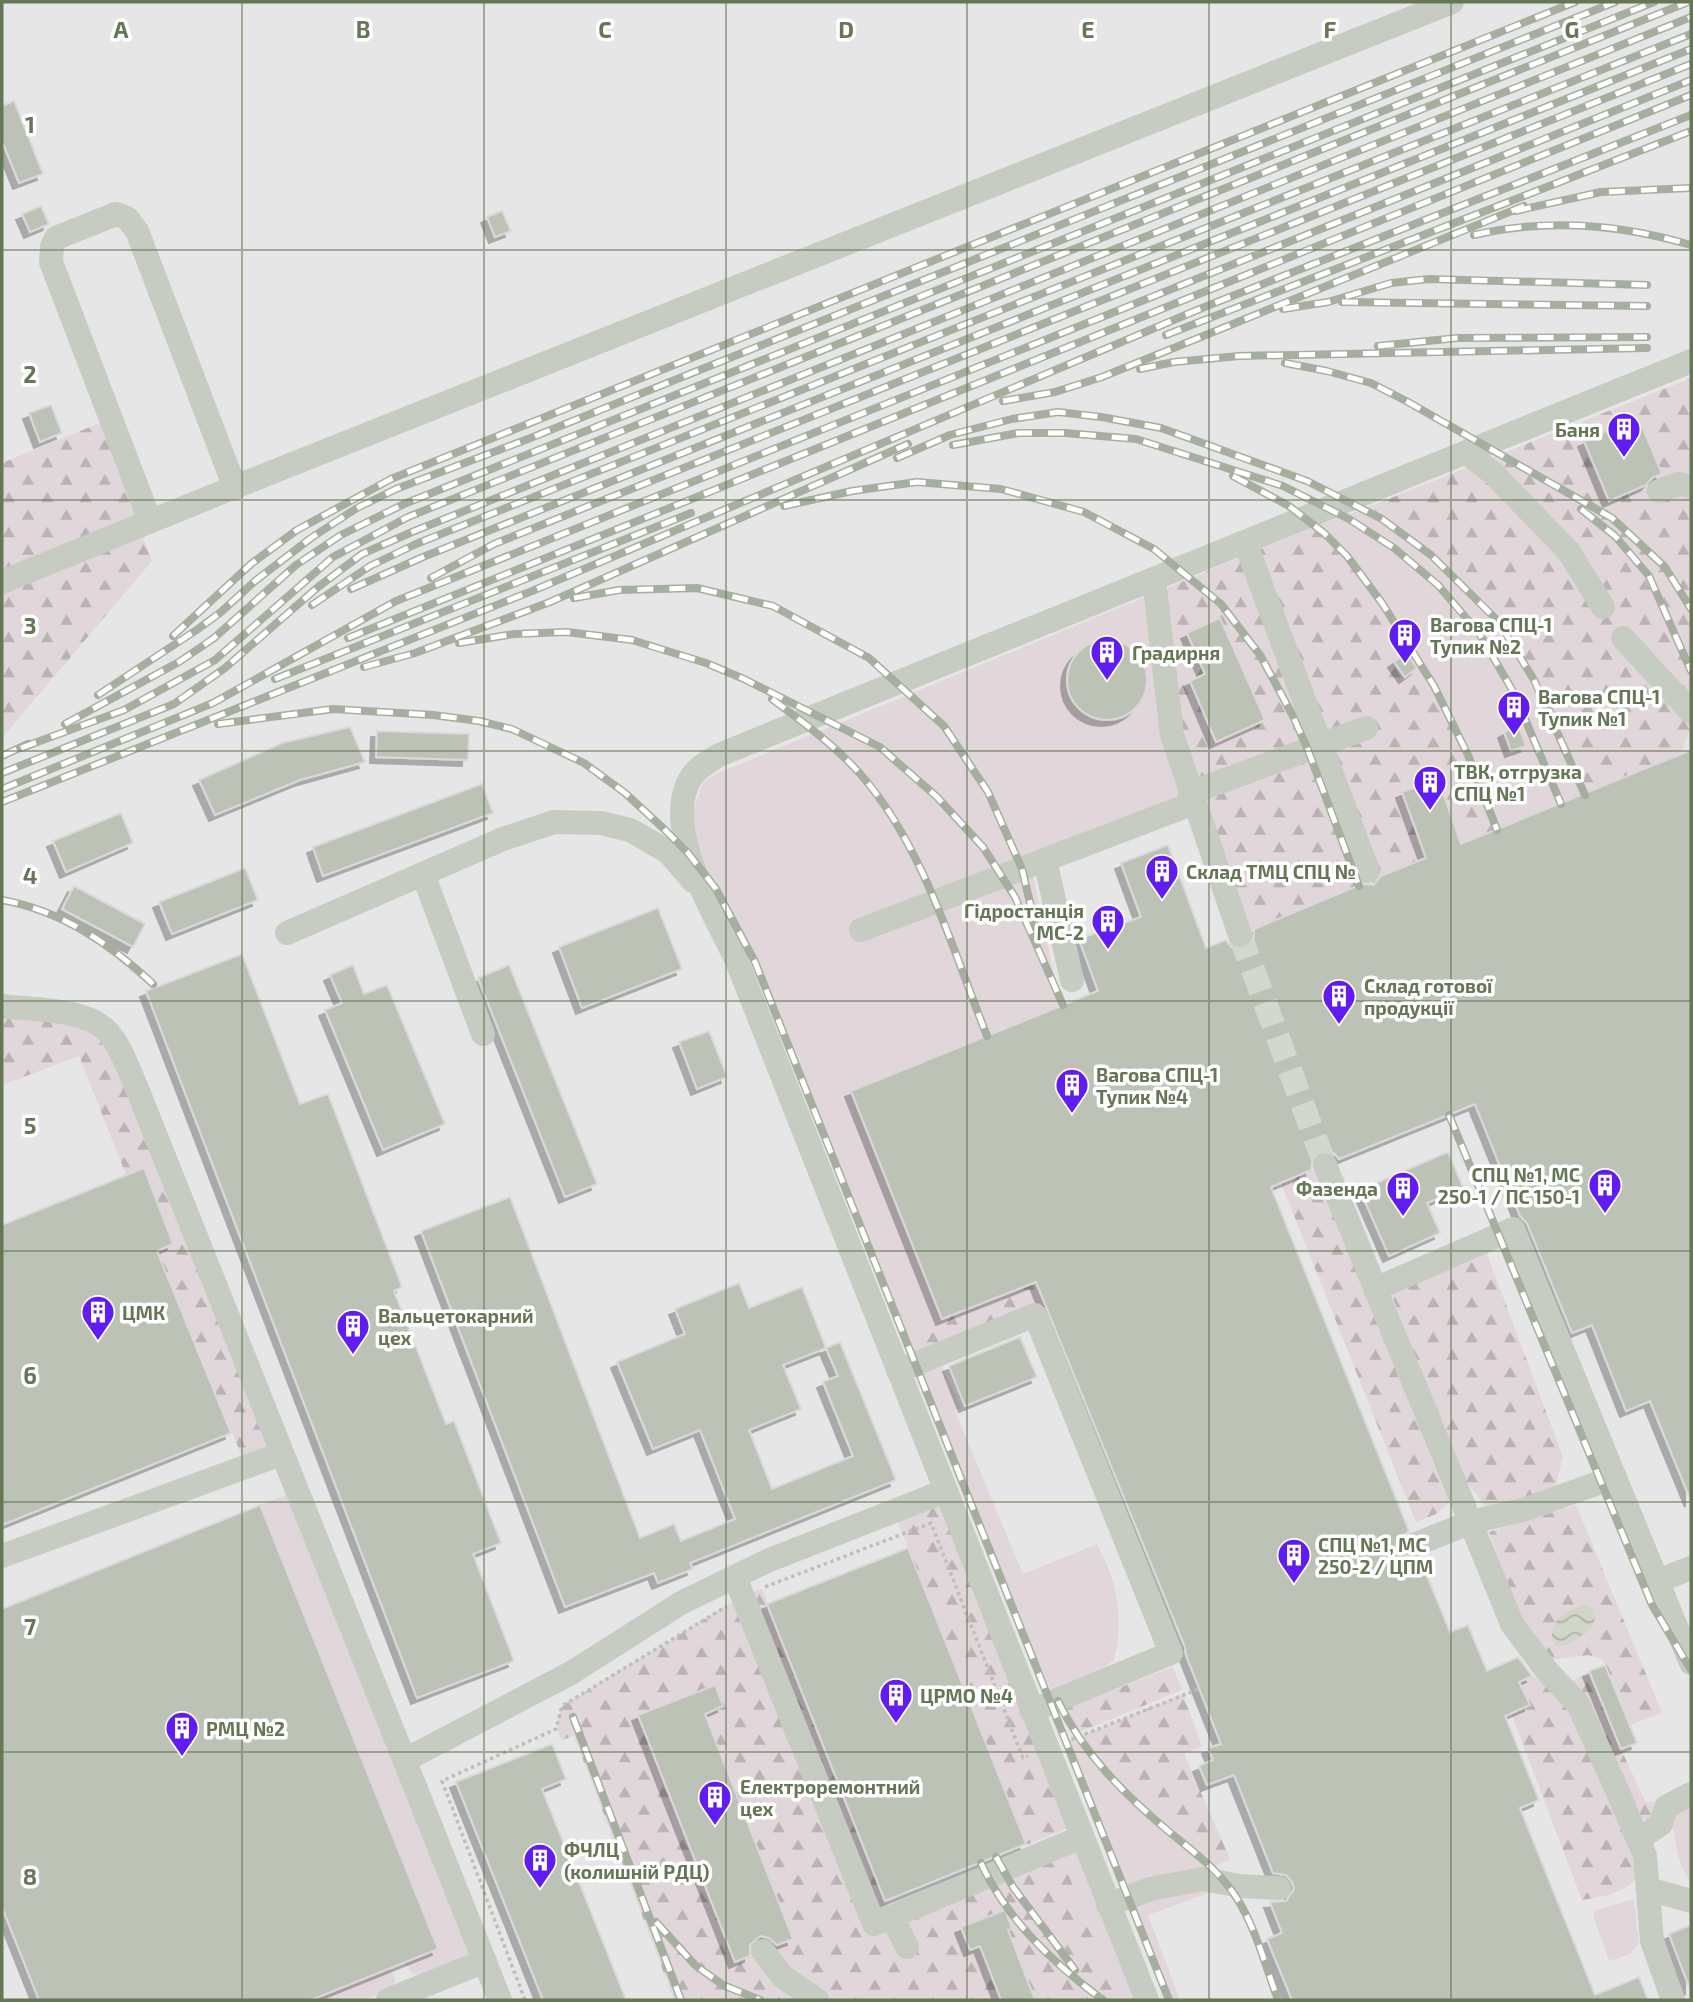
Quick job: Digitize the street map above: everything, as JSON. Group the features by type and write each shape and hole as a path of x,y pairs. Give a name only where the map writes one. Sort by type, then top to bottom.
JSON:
{"lane":[{"path":"2,582 1452,2"},
{"path":"150,521 51,262 51,246 56,238 116,214 128,218 137,231 234,488"},
{"path":"1147,2000 736,959 688,853 682,813 689,780 702,765 719,755 1691,361"},
{"path":"1466,453 1494,474 1569,552 1603,607"},
{"path":"1659,491 1678,484 1691,486"},
{"path":"1245,542 1368,871"},
{"path":"1154,579 1172,735 1240,935"},
{"path":"1623,638 1691,712"},
{"path":"861,930 1045,860 1366,728"},
{"path":"287,933 503,839 554,822 601,822 630,830 668,852 705,894"},
{"path":"1045,860 1072,980"},
{"path":"423,874 483,1034"},
{"path":"2,1006 84,1017 107,1030 116,1044 136,1086 500,2000"},
{"path":"1325,1165 1512,1624 1547,1671 1578,1704 1645,1856 1652,1941 1674,2000"},
{"path":"1376,1289 1513,1229 1691,1663"},
{"path":"898,1371 1035,1315 1171,1653 1031,1711"},
{"path":"2,1556 281,1454"},
{"path":"1415,1545 1471,1522 1522,1510 1615,1476"},
{"path":"405,1760 571,1673 681,1603 767,1561 946,1491"},
{"path":"1658,1581 1691,1568"},
{"path":"735,1577 874,1924 1082,1837"},
{"path":"1638,1840 1661,1824 1666,1807 1691,1794"},
{"path":"1108,1905 1150,1889 1203,1879 1240,1886 1279,1888"},
{"path":"1648,1889 1691,1901"},
{"path":"892,1916 906,1947"},
{"path":"764,1951 783,1977 817,2000"},
{"path":"387,2000 485,1961"}],"shaded area":[{"path":"2,2 1691,2 1691,2000 2,2000"}],"green space":[{"path":"1691,378 1691,727 1680,755 1585,795 1535,680 1498,621 1431,555 1363,509"},
{"path":"100,423 152,561 2,738 2,463"},
{"path":"1363,509 1382,519 1431,555 1498,621 1534,680 1585,795 1497,830 1468,755 1434,686 1382,603 1347,556 1316,526"},
{"path":"1316,526 1347,556 1382,603 1434,686 1468,755 1497,830 1240,935 1190,793 1155,593"},
{"path":"1155,593 1194,803 1031,865 1063,1005 851,1091 942,1319 904,1335 755,962 701,864 692,814 703,783 716,774"},
{"path":"27,1009 108,1030 281,1454 246,1466 157,1251 173,1243 144,1168 126,1175 79,1056 2,1085 2,1020"},
{"path":"1315,1169 1449,1503 1436,1514 1416,1522 1281,1183"},
{"path":"1487,1254 1563,1457 1555,1489 1517,1503 1485,1506 1461,1475 1391,1293"},
{"path":"1036,1282 1049,1316 916,1363 904,1335"},
{"path":"942,1366 961,1408 955,1411 1023,1574 1097,1544 1110,1573 1119,1615 1114,1660 1098,1672 1053,1693 1022,1633 919,1375"},
{"path":"292,1493 477,1956 419,1976 411,1972 404,1962 438,1948 260,1505"},
{"path":"950,1502 1077,1825 1026,1845 898,1522"},
{"path":"1576,1505 1662,1713 1630,1725 1602,1659 1588,1655 1552,1660 1520,1618 1489,1532"},
{"path":"762,1589 892,1916 1058,1847 1117,2000 674,2000 574,1736 562,1740 556,1729 562,1706 744,1595"},
{"path":"1173,1667 1182,1690 1077,1733 1062,1710"},
{"path":"1589,1671 1646,1803 1653,1801 1658,1815 1648,1821 1633,1815 1571,1684"},
{"path":"1533,1676 1554,1690 1590,1745 1639,1876 1627,1887 1613,1893 1582,1900 1511,1713 1529,1705 1519,1682"},
{"path":"1183,1694 1202,1746 1184,1754 1230,1859 1211,1868 1130,1798 1079,1737"},
{"path":"1079,1737 1130,1798 1211,1868 1185,1872 1125,1889 1065,1742"},
{"path":"1691,1803 1691,1881 1680,1859 1671,1815"},
{"path":"1082,1837 1147,2000 1117,2000 1058,1847"},
{"path":"1218,1890 1148,1915 1180,2000 1169,2000 1129,1899 1151,1892"},
{"path":"1634,1899 1639,1943 1630,1954 1609,1961 1593,1915 1596,1910"},
{"path":"390,1968 395,1979 394,1987 365,2000 311,2000"}],"water":[{"path":"1584,1605 1593,1609 1595,1618 1591,1630 1566,1645 1555,1646 1552,1631 1558,1619"}],"building":[{"path":"14,101 43,174 19,183 2,141 2,106"},
{"path":"41,206 49,224 30,232 22,214"},
{"path":"502,211 511,231 495,237 487,217"},
{"path":"51,405 62,433 40,442 29,413"},
{"name":"Баня","path":"1638,417 1662,474 1653,477 1646,485 1609,501 1584,441"},
{"path":"1220,618 1265,720 1216,742 1190,681 1205,674 1187,633"},
{"name":"Градирня","path":"1107,640 1122,643 1135,652 1144,665 1147,680 1144,695 1135,708 1122,717 1107,720 1092,717 1079,708 1070,695 1067,680 1070,665 1079,652 1092,643"},
{"name":"Вагова СПЦ-1 Тупик №2","path":"1406,653 1417,668 1405,677 1394,662"},
{"name":"Вагова СПЦ-1 Тупик №1","path":"1518,725 1526,746 1511,751 1504,732"},
{"path":"350,727 365,762 300,780 215,815 199,780 282,743"},
{"path":"377,731 469,734 468,760 376,757"},
{"path":"1691,750 1691,1501 1650,1401 1626,1411 1592,1325 1572,1333 1527,1223 1520,1216 1475,1104 1339,1159 1334,1153 1320,1151 1313,1156 1311,1170 1271,1187 1409,1531 1399,1542 1401,1551 1411,1560 1420,1559 1450,1632 1468,1625 1487,1671 1518,1657 1532,1676 1519,1682 1530,1705 1505,1716 1539,1800 1520,1808 1595,1995 1639,1977 1648,2000 1292,2000 1267,1939 1282,1933 1270,1902 1286,1901 1294,1889 1292,1882 1286,1875 1273,1873 1234,1775 1207,1785 1199,1766 1213,1760 1208,1748 1221,1744 1185,1647 1036,1282 942,1319 851,1091 1098,991 1079,939 1141,917 1121,863 1168,845 1206,948 1226,940 1231,947 1244,949 1251,945 1254,939 1254,929 1362,884 1374,885 1381,876 1426,858 1402,792 1438,779 1461,844"},
{"path":"482,784 493,813 323,876 313,847"},
{"path":"121,813 133,843 66,872 53,841"},
{"path":"245,868 258,900 172,934 159,902"},
{"path":"74,886 145,924 133,947 62,909"},
{"path":"658,908 682,969 582,1008 559,947"},
{"name":"Вальцетокарний цех","path":"242,954 300,1104 328,1094 402,1287 394,1291 446,1424 454,1421 501,1543 473,1554 514,1661 417,1698 146,991"},
{"path":"353,965 364,994 387,985 445,1124 383,1150 325,1010 342,1003 330,975"},
{"path":"509,965 597,1184 565,1197 478,978"},
{"path":"709,1031 727,1077 697,1089 679,1042"},
{"name":"Фазенда","path":"1448,1152 1463,1187 1427,1203 1440,1233 1389,1256 1360,1190"},
{"name":"ЦМК","path":"144,1168 173,1244 157,1251 231,1433 2,1525 2,1225"},
{"path":"510,1197 640,1538 674,1524 681,1541 735,1519 700,1430 653,1449 617,1362 685,1334 675,1309 739,1283 749,1308 802,1287 826,1348 840,1342 896,1480 690,1563 693,1569 658,1583 654,1573 565,1607 421,1231","holes":["826,1348 838,1376 823,1382 853,1456 772,1489 749,1430 801,1409 783,1365"]},
{"path":"1020,1337 1037,1377 965,1406 949,1366"},
{"name":"РМЦ №2","path":"260,1505 438,1949 311,2000 39,2000 2,1907 2,1609"},
{"name":"ЦРМО №4","path":"908,1548 1026,1844 885,1901 767,1604"},
{"path":"1605,1665 1637,1743 1621,1749 1589,1671"},
{"name":"Електроремонтний цех","path":"715,1685 723,1706 705,1714 793,1939 777,1945 769,1938 760,1936 750,1945 750,1956 735,1962 638,1715"},
{"name":"ФЧЛЦ (колишній РДЦ)","path":"552,1744 566,1779 542,1789 626,2000 543,2000 456,1782"},
{"path":"1005,1910 1012,1929 1008,1930 1035,2000 1001,2000 980,1946 970,1950 961,1927"},
{"path":"1691,1925 1691,1988 1690,1989 1669,1934"}],"tunnel":[{"path":"1240,935 1325,1165"}],"railway":[{"path":"173,636 251,564 297,530 391,479 1575,2"},
{"path":"98,695 198,629 311,538 357,508 396,489 528,439 1615,2"},
{"path":"65,724 179,662 214,638 296,565 341,535 404,504 1654,2"},
{"path":"21,748 124,710 215,660 333,557 408,517 1688,2"},
{"path":"2,773 174,704 225,668 318,587 362,554 1691,17"},
{"path":"312,605 370,566 416,544 1691,34"},
{"path":"351,589 423,557 1691,49"},
{"path":"431,578 494,544 1691,64"},
{"path":"2,789 213,703 396,601 1691,80"},
{"path":"348,638 1691,95"},
{"path":"2,802 532,591 1202,308 1691,115"},
{"path":"1166,335 1691,131"},
{"path":"1515,211 1601,192 1691,188"},
{"path":"1003,401 1055,392 1102,377 1524,206"},
{"path":"1474,235 1529,226 1583,226 1637,232 1691,245"},
{"path":"1283,309 1328,302 1391,283 1429,279 1647,285"},
{"path":"1342,302 1647,306"},
{"path":"1378,346 1457,338 1647,337"},
{"path":"1140,369 1174,362 1239,356 1647,348"},
{"path":"1285,363 1371,383 1612,518 1665,567 1691,609"},
{"path":"897,458 950,435 1012,419 1058,412 1161,428 1307,481 1382,519 1431,555 1498,621 1534,680 1585,795"},
{"path":"953,445 1019,433 1065,433 1136,439 1283,486 1349,519 1394,548 1438,585 1479,633 1514,693 1561,804"},
{"path":"364,667 415,653 550,602 908,444"},
{"path":"1233,476 1289,506 1324,533 1347,556 1382,603 1434,686 1468,755 1497,830"},
{"path":"784,506 852,491 917,482 1001,489 1084,512 1154,549 1221,604 1260,655 1308,750 1359,886"},
{"path":"1581,509 1615,536 1649,576 1691,671"},
{"path":"275,679 691,513"},
{"path":"574,598 619,590 697,588 773,606 869,658 944,726 988,792 1022,869 1037,932"},
{"path":"459,643 514,634 567,632 632,640 706,663 744,679 880,747 937,797 983,847 1015,897 1063,1005"},
{"path":"772,699 842,755 883,804 902,834 935,900 987,1036"},
{"path":"218,724 333,709 433,715 479,721 512,729 584,763 625,793 688,853 716,889 755,962 1169,2000"},
{"path":"2,756 28,744"},
{"path":"2,900 45,912 84,931 119,955 153,984"},
{"path":"1449,1115 1652,1605 1691,1670"},
{"path":"1058,1701 1080,1738 1106,1772 1151,1816 1213,1869 1229,1887 1249,1921 1278,2000"},
{"path":"573,1717 681,2000"},
{"path":"996,1857 1013,1887 1075,1970"},
{"path":"981,1863 1004,1903 1033,1939 1066,1971 1103,2000"},
{"path":"656,1922 695,1965 723,1985 760,2000"}],"place":[{"name":"Баня","path":"1624,459"},
{"name":"Вагова СПЦ-1 Тупик №2","path":"1405,665"},
{"name":"Градирня","path":"1107,682"},
{"name":"Вагова СПЦ-1 Тупик №1","path":"1514,737"},
{"name":"ТВК, отгрузка СПЦ №1","path":"1430,812"},
{"name":"Склад ТМЦ СПЦ №","path":"1162,901"},
{"name":"Гідростанція МС-2","path":"1108,951"},
{"name":"Склад готової продукції","path":"1339,1026"},
{"name":"Вагова СПЦ-1 Тупик №4","path":"1072,1115"},
{"name":"СПЦ №1, МС 250-1 / ПС 150-1","path":"1605,1215"},
{"name":"Фазенда","path":"1403,1218"},
{"name":"ЦМК","path":"98,1342"},
{"name":"Вальцетокарний цех","path":"353,1356"},
{"name":"СПЦ №1, МС 250-2 / ЦПМ","path":"1294,1585"},
{"name":"ЦРМО №4","path":"896,1725"},
{"name":"РМЦ №2","path":"182,1758"},
{"name":"Електроремонтний цех","path":"715,1827"},
{"name":"ФЧЛЦ (колишній РДЦ)","path":"540,1890"}]}
